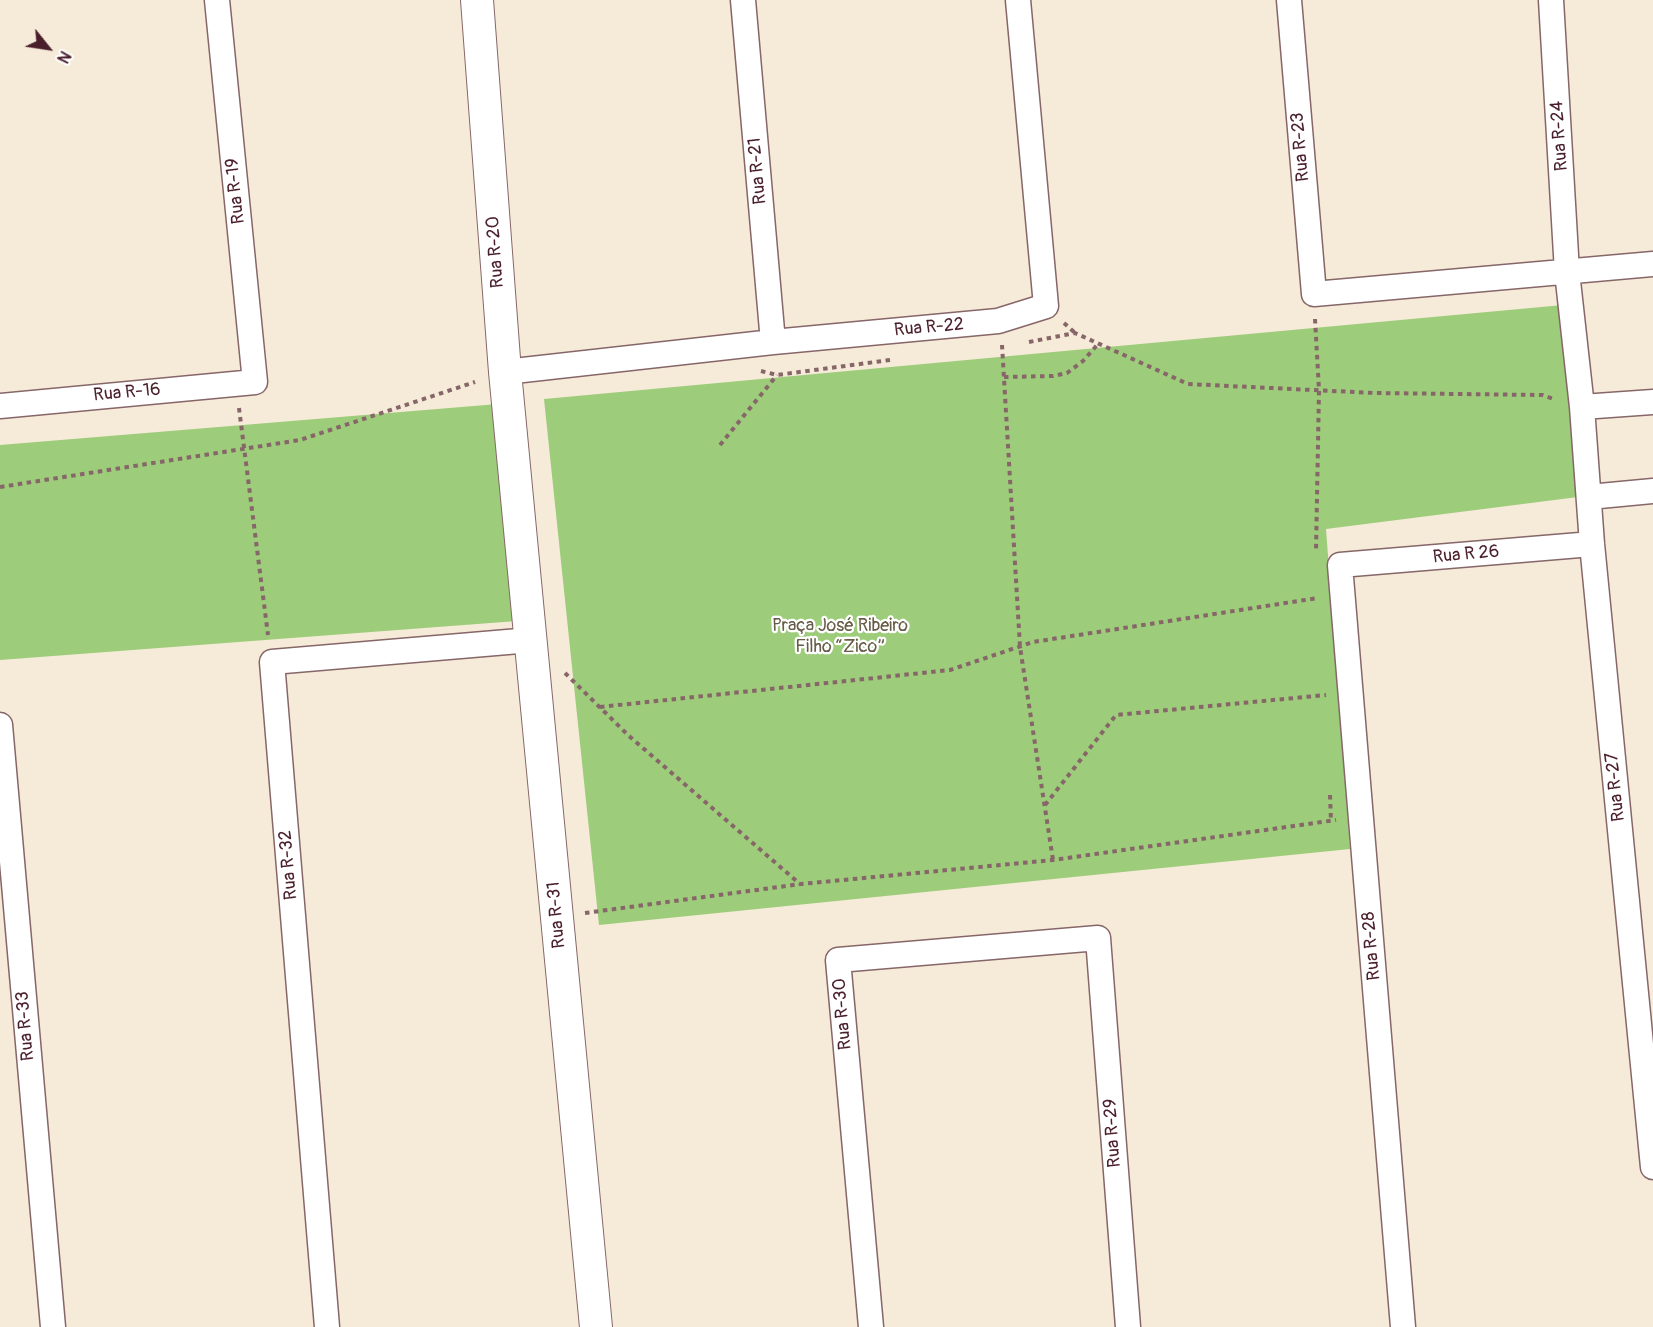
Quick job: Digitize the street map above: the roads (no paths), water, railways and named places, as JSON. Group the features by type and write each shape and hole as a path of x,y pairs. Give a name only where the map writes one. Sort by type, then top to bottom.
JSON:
{"street":[{"name":"Rua R-19","path":"217,0 245,382"},
{"name":"Rua R-20","path":"477,0 505,372 518,504"},
{"name":"Rua R-21","path":"743,0 773,342"},
{"name":"Rua R-22","path":"505,372 773,342 998,321 1046,306 1018,0"},
{"name":"Rua R-23","path":"1289,0 1314,294 1567,272"},
{"name":"Rua R-24","path":"1551,0 1567,272 1582,407"},
{"path":"1567,272 1653,264"},
{"name":"Rua R-16","path":"0,405 245,382"},
{"path":"1582,407 1653,402"},
{"name":"Rua R-27","path":"1582,407 1592,544 1653,1167"},
{"path":"1589,497 1653,491"},
{"name":"Rua R-31","path":"518,504 596,1327"},
{"name":"Rua R 26","path":"1341,565 1592,544"},
{"name":"Rua R-28","path":"1341,565 1403,1327"},
{"name":"Rua R-32","path":"327,1327 272,662 531,640"},
{"name":"Rua R-33","path":"0,725 53,1327"},
{"name":"Rua R-30","path":"871,1327 838,960 1098,939"},
{"name":"Rua R-29","path":"1098,939 1128,1327"}],"park label":[{"name":"Praça José Ribeiro Filho “Zico”","path":"840,636"}]}
